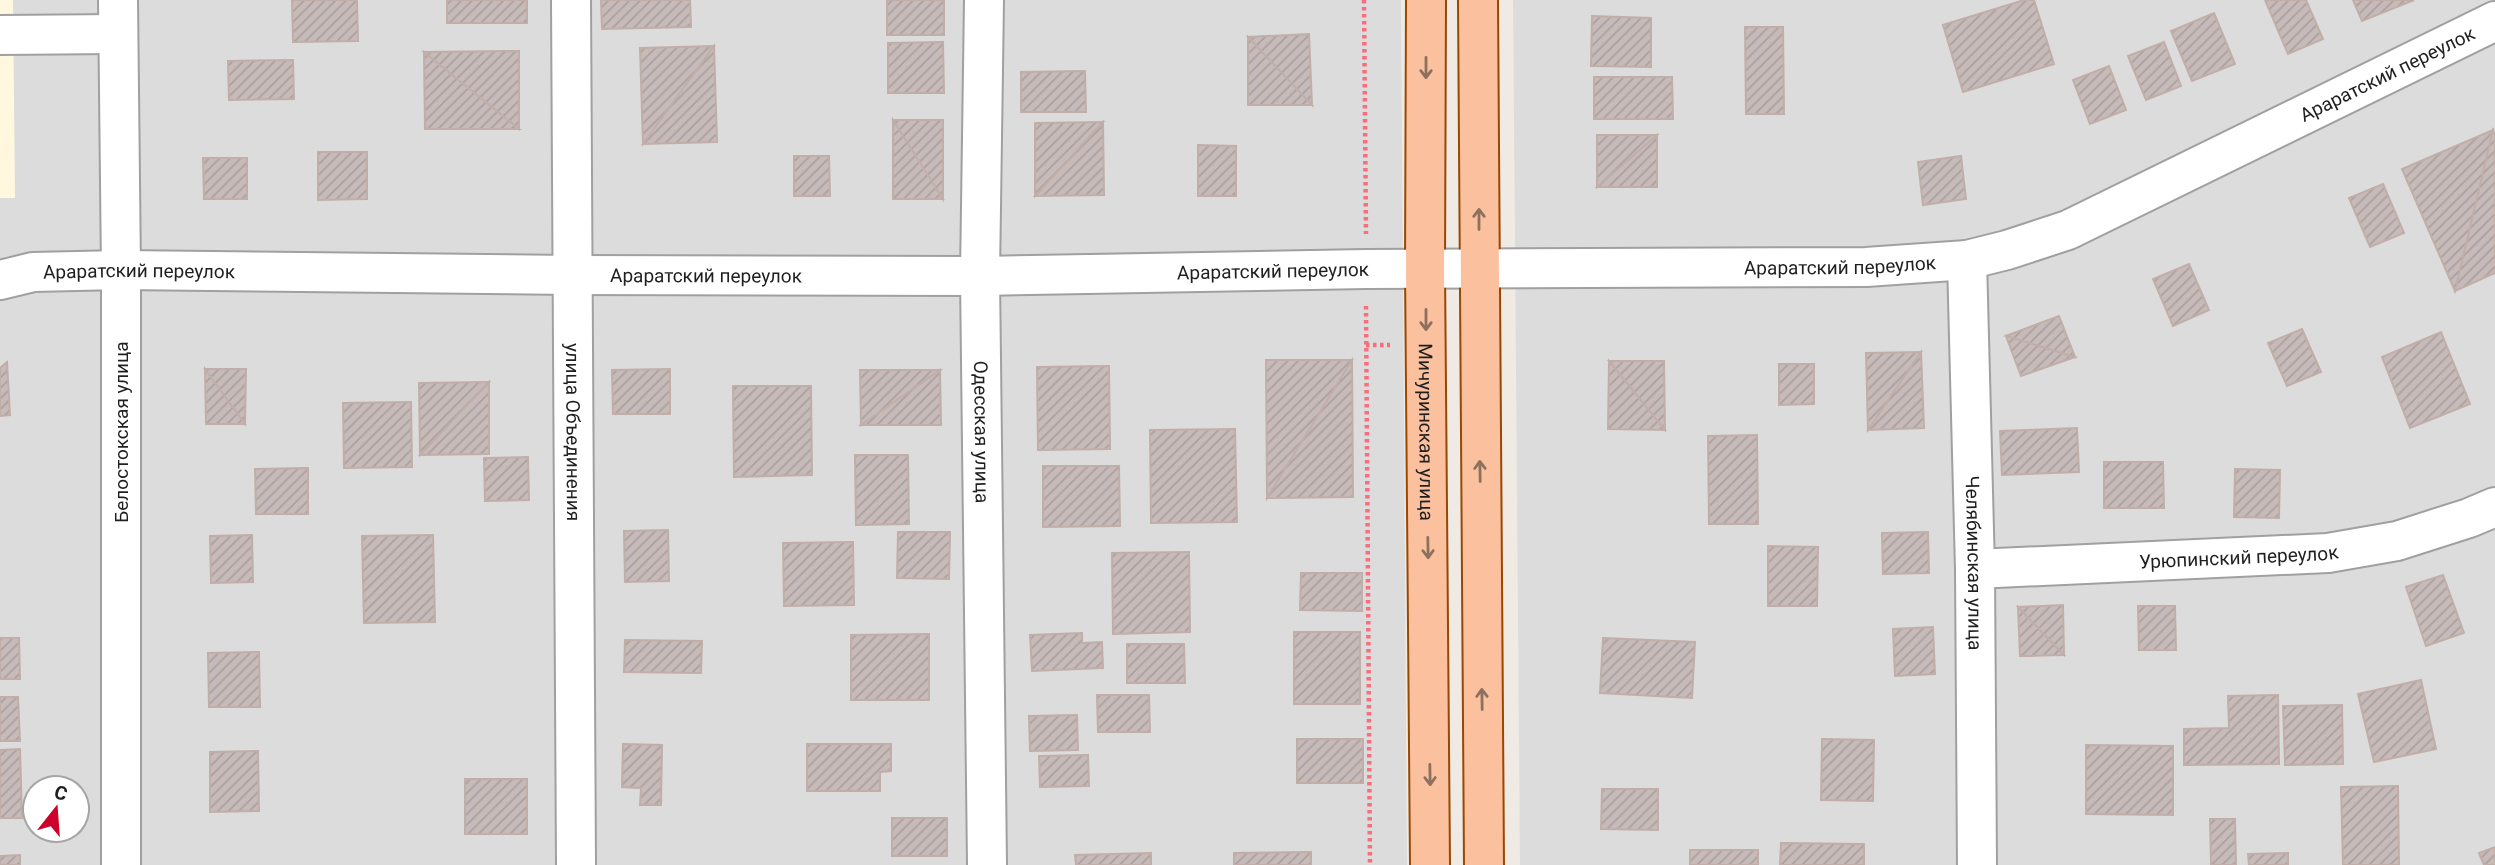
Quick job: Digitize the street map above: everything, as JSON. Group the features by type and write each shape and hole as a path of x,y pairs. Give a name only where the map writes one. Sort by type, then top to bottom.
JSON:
{"main road":[{"name":"Мичуринская улица","path":"1426,0 1425,269 1430,865"},
{"path":"1478,0 1483,865"}],"street":[{"name":"улица Объединения","path":"571,0 576,865"},
{"name":"Одесская улица","path":"984,0 980,275 987,865"},
{"path":"0,34 118,17"},
{"name":"Белостокская улица","path":"118,17 121,270 121,865"},
{"name":"Араратский переулок","path":"0,280 33,272 121,270 572,275 980,275 1366,269 1866,267 1967,260 2068,230 2495,21"},
{"name":"Челябинская улица","path":"1967,260 1975,569 1977,865"},
{"name":"Урюпинский переулок","path":"1975,569 2328,553 2397,541 2495,507"}],"path":[{"path":"1364,0 1370,865"}],"shaded area":[{"path":"0,0 1401,0 1407,865 0,865"},
{"path":"0,0 13,0 15,198 0,198"},
{"path":"1513,0 2495,0 2495,865 1520,865"}],"building":[{"path":"292,0 357,0 358,41 293,42"},
{"path":"447,0 527,0 527,23 447,23"},
{"path":"601,0 690,0 691,27 602,29"},
{"path":"887,0 944,0 944,35 887,35"},
{"path":"2024,0 2034,0 2054,64 1963,92 1943,25"},
{"path":"2265,0 2306,0 2323,39 2288,54"},
{"path":"2353,0 2414,0 2362,21"},
{"path":"2214,13 2235,64 2192,81 2171,31"},
{"path":"1592,16 1651,18 1651,67 1591,66"},
{"path":"1745,27 1783,27 1784,114 1746,114"},
{"path":"1309,34 1312,105 1248,37"},
{"path":"1248,37 1312,105 1248,105"},
{"path":"943,42 944,93 888,93 888,43"},
{"path":"2164,42 2181,86 2146,100 2128,56"},
{"path":"714,46 717,142 643,144"},
{"path":"714,46 643,144 640,48"},
{"path":"519,51 519,129 424,52"},
{"path":"424,52 519,129 425,129"},
{"path":"293,60 294,99 229,100 228,61"},
{"path":"2109,66 2126,110 2090,124 2073,80"},
{"path":"1085,71 1086,112 1021,112 1021,72"},
{"path":"1594,77 1672,77 1673,119 1594,119"},
{"path":"893,120 943,199 893,199"},
{"path":"893,120 943,120 943,199"},
{"path":"1103,122 1035,196 1035,123"},
{"path":"1103,122 1104,195 1035,196"},
{"path":"2493,130 2455,291 2402,169"},
{"path":"2493,130 2495,273 2455,291"},
{"path":"1597,135 1657,135 1597,187"},
{"path":"1657,135 1657,187 1597,187"},
{"path":"1198,145 1236,146 1236,196 1198,196"},
{"path":"318,152 367,152 367,199 318,200"},
{"path":"794,156 829,156 830,196 794,196"},
{"path":"1961,156 1966,199 1923,205 1918,162"},
{"path":"203,158 247,158 247,199 204,199"},
{"path":"2383,184 2404,233 2370,247 2349,198"},
{"path":"2189,264 2209,310 2173,326 2153,279"},
{"path":"2059,316 2075,357 2006,336"},
{"path":"2302,329 2321,372 2287,386 2268,343"},
{"path":"2441,332 2470,404 2410,428 2382,357"},
{"path":"2006,336 2075,357 2021,376"},
{"path":"1921,352 1868,430 1866,353"},
{"path":"1921,352 1924,428 1868,430"},
{"path":"1266,360 1352,360 1267,498"},
{"path":"1352,360 1353,497 1267,498"},
{"path":"1609,361 1664,361 1665,430"},
{"path":"1609,361 1665,430 1608,429"},
{"path":"7,362 10,415 0,416 0,368"},
{"path":"1779,364 1814,364 1814,404 1779,405"},
{"path":"1109,366 1110,449 1038,450 1037,367"},
{"path":"205,369 245,424 206,424"},
{"path":"205,369 246,369 245,424"},
{"path":"670,369 670,414 613,414 612,370"},
{"path":"860,370 940,370 861,425"},
{"path":"940,370 941,425 861,425"},
{"path":"489,382 489,454 420,455"},
{"path":"489,382 420,455 419,383"},
{"path":"733,386 811,386 812,475 734,477"},
{"path":"411,402 412,467 344,468 343,403"},
{"path":"2077,428 2079,472 2002,475 2000,431"},
{"path":"1235,429 1237,522 1151,523 1150,430"},
{"path":"1757,435 1758,524 1709,524 1708,436"},
{"path":"855,455 908,455 909,524 856,525"},
{"path":"528,457 529,500 485,501 484,458"},
{"path":"2104,462 2163,462 2164,508 2104,508"},
{"path":"1043,466 1119,466 1120,526 1043,527"},
{"path":"308,468 308,514 256,514 255,469"},
{"path":"2235,469 2280,470 2279,518 2234,517"},
{"path":"668,530 669,581 625,582 624,531"},
{"path":"898,532 950,532 949,579 897,578"},
{"path":"1928,532 1929,573 1883,574 1882,533"},
{"path":"252,535 253,582 211,583 210,536"},
{"path":"433,535 435,622 364,623 362,536"},
{"path":"853,542 854,605 784,606 783,543"},
{"path":"1768,546 1818,547 1817,606 1768,606"},
{"path":"1189,552 1190,632 1113,634 1112,553"},
{"path":"1301,573 1362,573 1362,611 1300,610"},
{"path":"2443,575 2464,633 2426,646 2406,587"},
{"path":"2063,605 2064,655 2018,607"},
{"path":"2138,606 2175,606 2176,650 2139,650"},
{"path":"2018,607 2064,655 2020,656"},
{"path":"1933,627 1935,674 1895,676 1893,629"},
{"path":"1294,632 1360,632 1360,704 1294,704"},
{"path":"1082,633 1082,643 1102,642 1103,668 1032,671 1030,635"},
{"path":"929,634 929,700 851,700 851,635"},
{"path":"0,638 19,638 20,679 0,679"},
{"path":"1603,638 1695,642 1692,698 1600,693"},
{"path":"625,640 702,641 701,673 624,672"},
{"path":"1127,644 1184,644 1185,683 1127,683"},
{"path":"259,652 260,707 209,707 208,653"},
{"path":"2421,680 2436,749 2374,762 2358,694"},
{"path":"1097,695 1149,695 1150,732 1098,732"},
{"path":"2278,695 2279,764 2184,765 2184,729 2229,728 2228,696"},
{"path":"0,697 18,697 20,741 0,741"},
{"path":"2342,705 2343,764 2285,765 2283,706"},
{"path":"1077,715 1078,750 1030,751 1029,716"},
{"path":"1297,739 1363,739 1363,783 1297,783"},
{"path":"1822,739 1874,740 1873,801 1821,800"},
{"path":"623,744 662,745 661,805 640,805 641,788 622,787"},
{"path":"807,744 891,744 891,771 880,772 880,791 807,791"},
{"path":"2086,745 2173,746 2173,815 2086,814"},
{"path":"20,749 21,818 0,818 0,750"},
{"path":"258,751 259,811 210,812 210,752"},
{"path":"1088,755 1089,786 1040,787 1039,756"},
{"path":"465,779 527,779 527,834 465,834"},
{"path":"2398,786 2399,865 2343,865 2341,787"},
{"path":"1602,789 1658,789 1658,830 1601,829"},
{"path":"892,818 947,818 947,856 892,856"},
{"path":"2210,819 2235,819 2236,865 2211,865"},
{"path":"1781,843 1864,844 1864,865 1780,865"},
{"path":"2495,847 2495,865 2484,865 2479,853"},
{"path":"1690,850 1758,850 1758,865 1690,865"},
{"path":"1311,852 1311,865 1234,865 1234,853"},
{"path":"1151,853 1151,865 1076,865 1075,855"},
{"path":"2288,853 2288,865 2249,865 2248,854"},
{"path":"20,855 20,865 0,865 0,856"}]}
